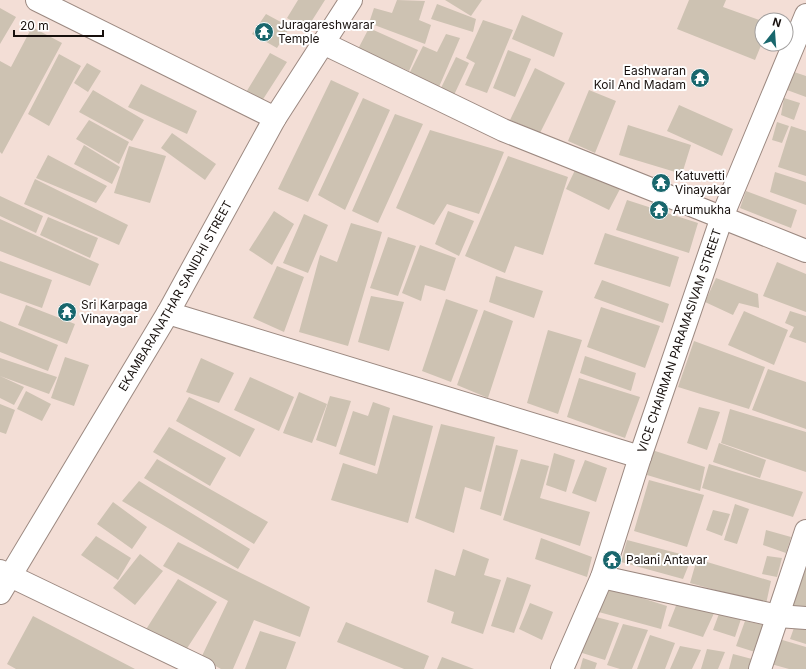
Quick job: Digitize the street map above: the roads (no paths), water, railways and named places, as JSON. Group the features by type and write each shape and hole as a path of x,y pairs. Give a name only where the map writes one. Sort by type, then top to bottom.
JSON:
{"street":[{"path":"37,0 275,118"},
{"name":"EKAMBARANATHAR SANIDHI STREET","path":"3,580 168,313 275,118 351,0"},
{"name":"VICE CHAIRMAN PARAMASIVAM STREET","path":"562,669 602,578 640,457 722,217 806,15"},
{"path":"323,43 503,130 806,252"},
{"path":"168,313 640,457"},
{"path":"760,669 806,531"},
{"path":"602,578 778,616 806,618"},
{"path":"3,580 204,669"}],"place":[{"name":"Juragareshwarar Temple","path":"264,32"},
{"name":"Eashwaran Koil And Madam","path":"700,78"},
{"name":"Katuvetti Vinayakar","path":"661,183"},
{"name":"Arumukha","path":"659,210"},
{"name":"Sri Karpaga Vinayagar","path":"67,312"},
{"name":"Palani Antavar","path":"612,560"}]}
